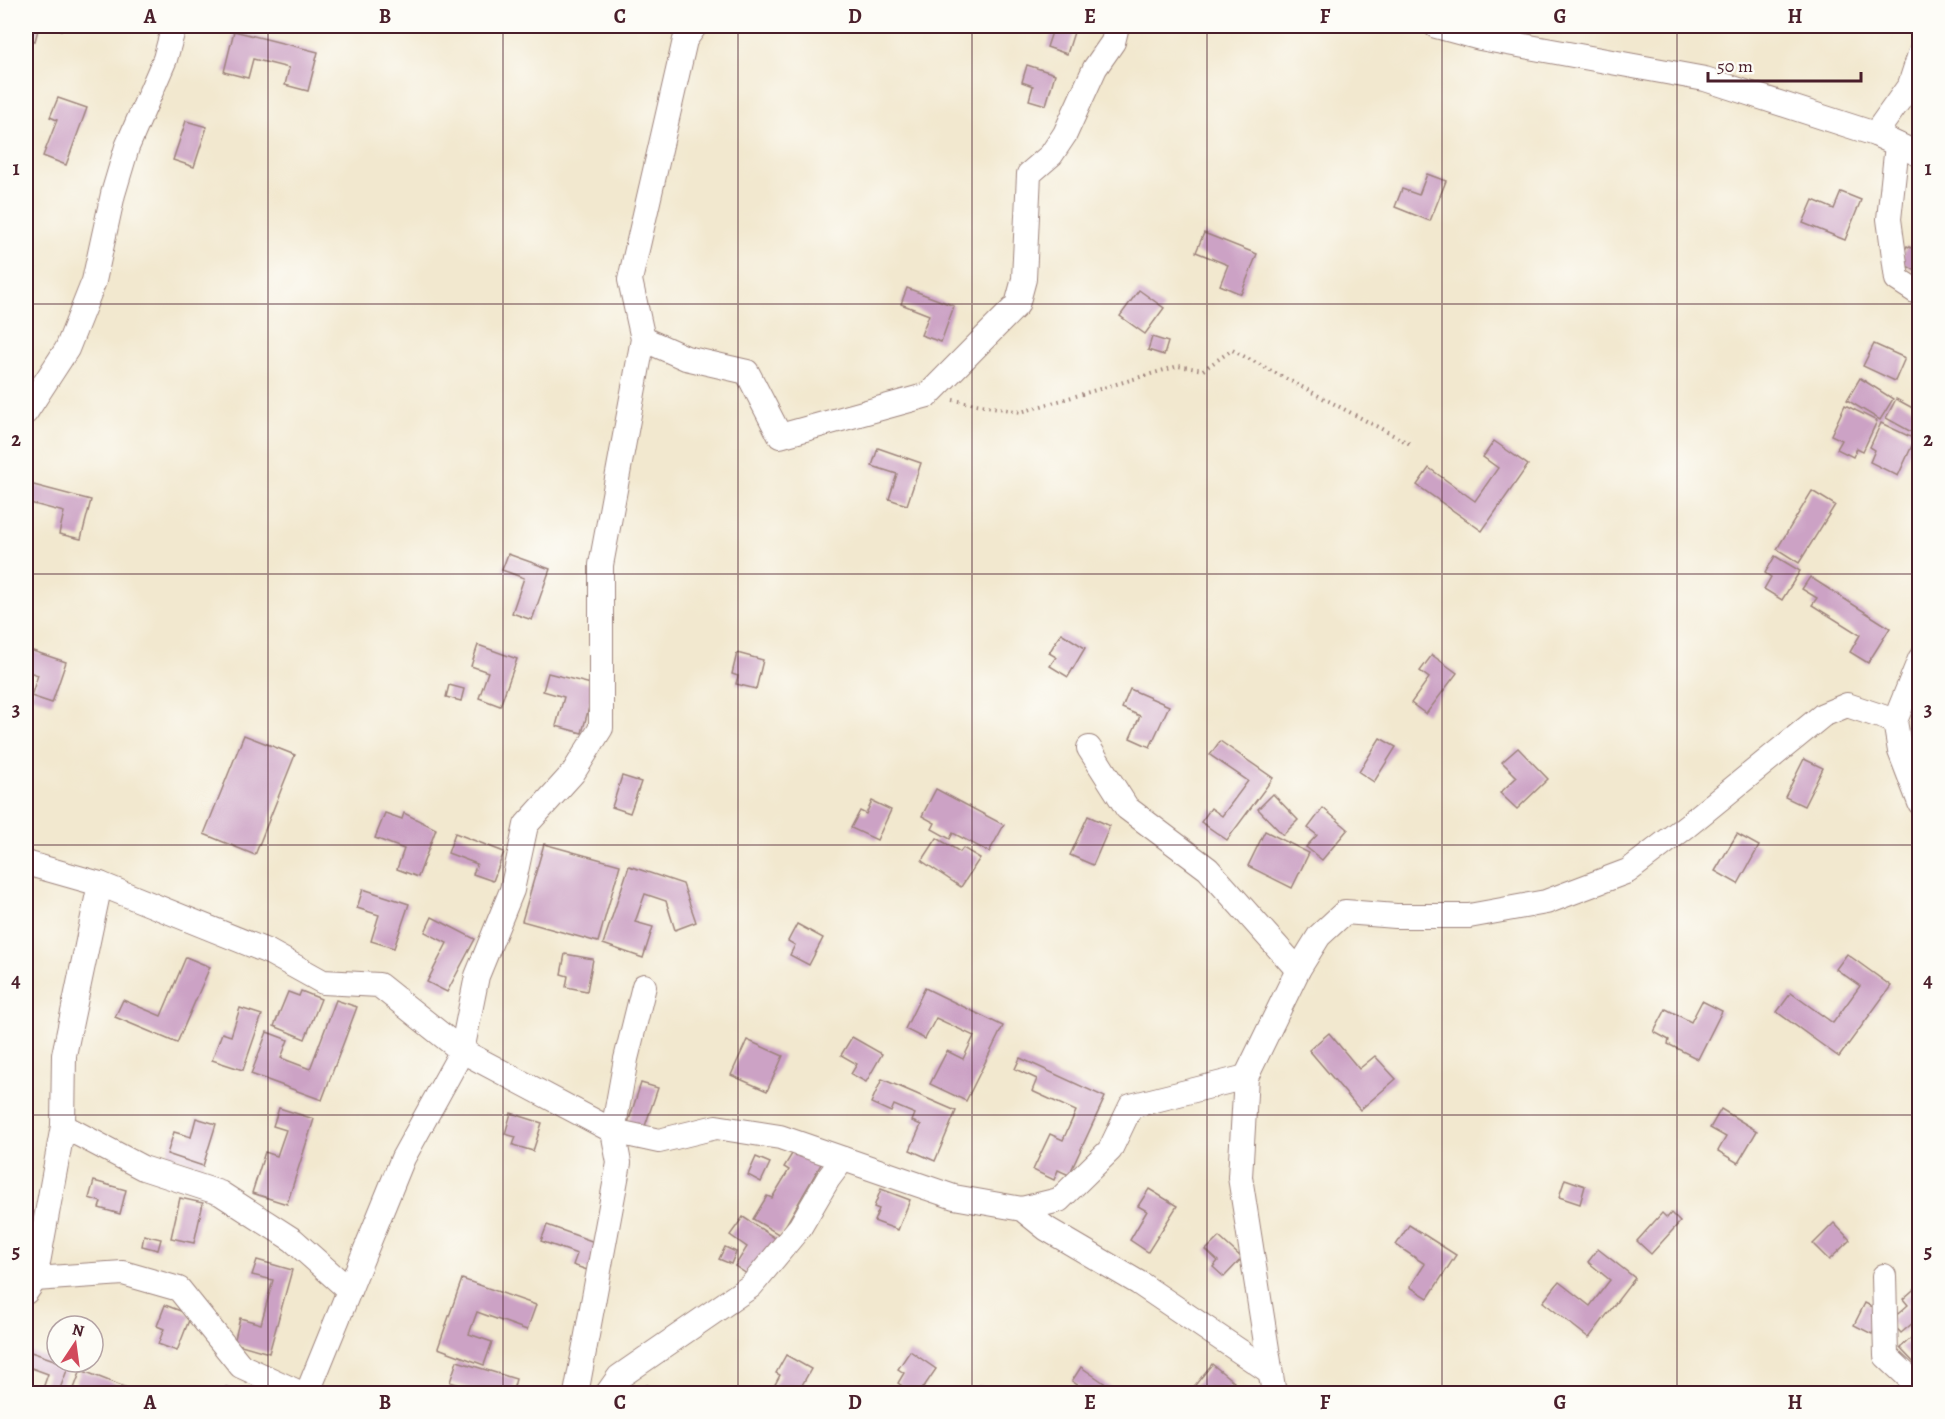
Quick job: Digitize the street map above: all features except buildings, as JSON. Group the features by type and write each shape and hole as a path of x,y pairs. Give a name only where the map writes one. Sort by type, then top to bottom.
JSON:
{"street":[{"path":"26,412 67,349 94,281 124,156 165,59 174,26"},
{"path":"307,1394 403,1158 462,1051 477,976 512,890 526,825 573,773 601,728 601,566 642,339 630,280 685,40 695,26"},
{"path":"642,339 686,358 747,372 780,436 927,395 1017,305 1024,279 1029,174 1051,155 1065,134 1090,77 1113,42 1118,26"},
{"path":"1437,26 1480,38 1705,79 1875,134 1920,155"},
{"path":"1875,134 1910,85 1920,54"},
{"path":"1897,145 1889,219 1897,279 1920,294"},
{"path":"1920,659 1895,721 1900,750 1920,802"},
{"path":"1272,1382 1240,1177 1246,1077 1298,970 1319,936 1345,912 1469,916 1546,902 1628,870 1823,715 1847,705 1895,721"},
{"path":"1089,748 1127,808 1208,869 1298,970"},
{"path":"26,863 100,884 269,952 323,982 379,985 462,1051 613,1131 659,1141 716,1127 780,1137 954,1197 1022,1209 1059,1200 1110,1150 1131,1106 1246,1077"},
{"path":"100,884 64,1055 63,1126 30,1285 123,1273 178,1290 241,1366 302,1394"},
{"path":"576,1394 619,1163 613,1131 626,1059 644,986"},
{"path":"63,1126 143,1168 220,1193 293,1240 349,1290"},
{"path":"607,1394 619,1377 751,1286 800,1227 828,1179 843,1159"},
{"path":"1022,1209 1047,1229 1139,1283 1272,1382"},
{"path":"1884,1276 1886,1356 1920,1388"}],"path":[{"path":"927,395 1021,412 1178,366 1203,370 1233,350 1410,444"}]}
